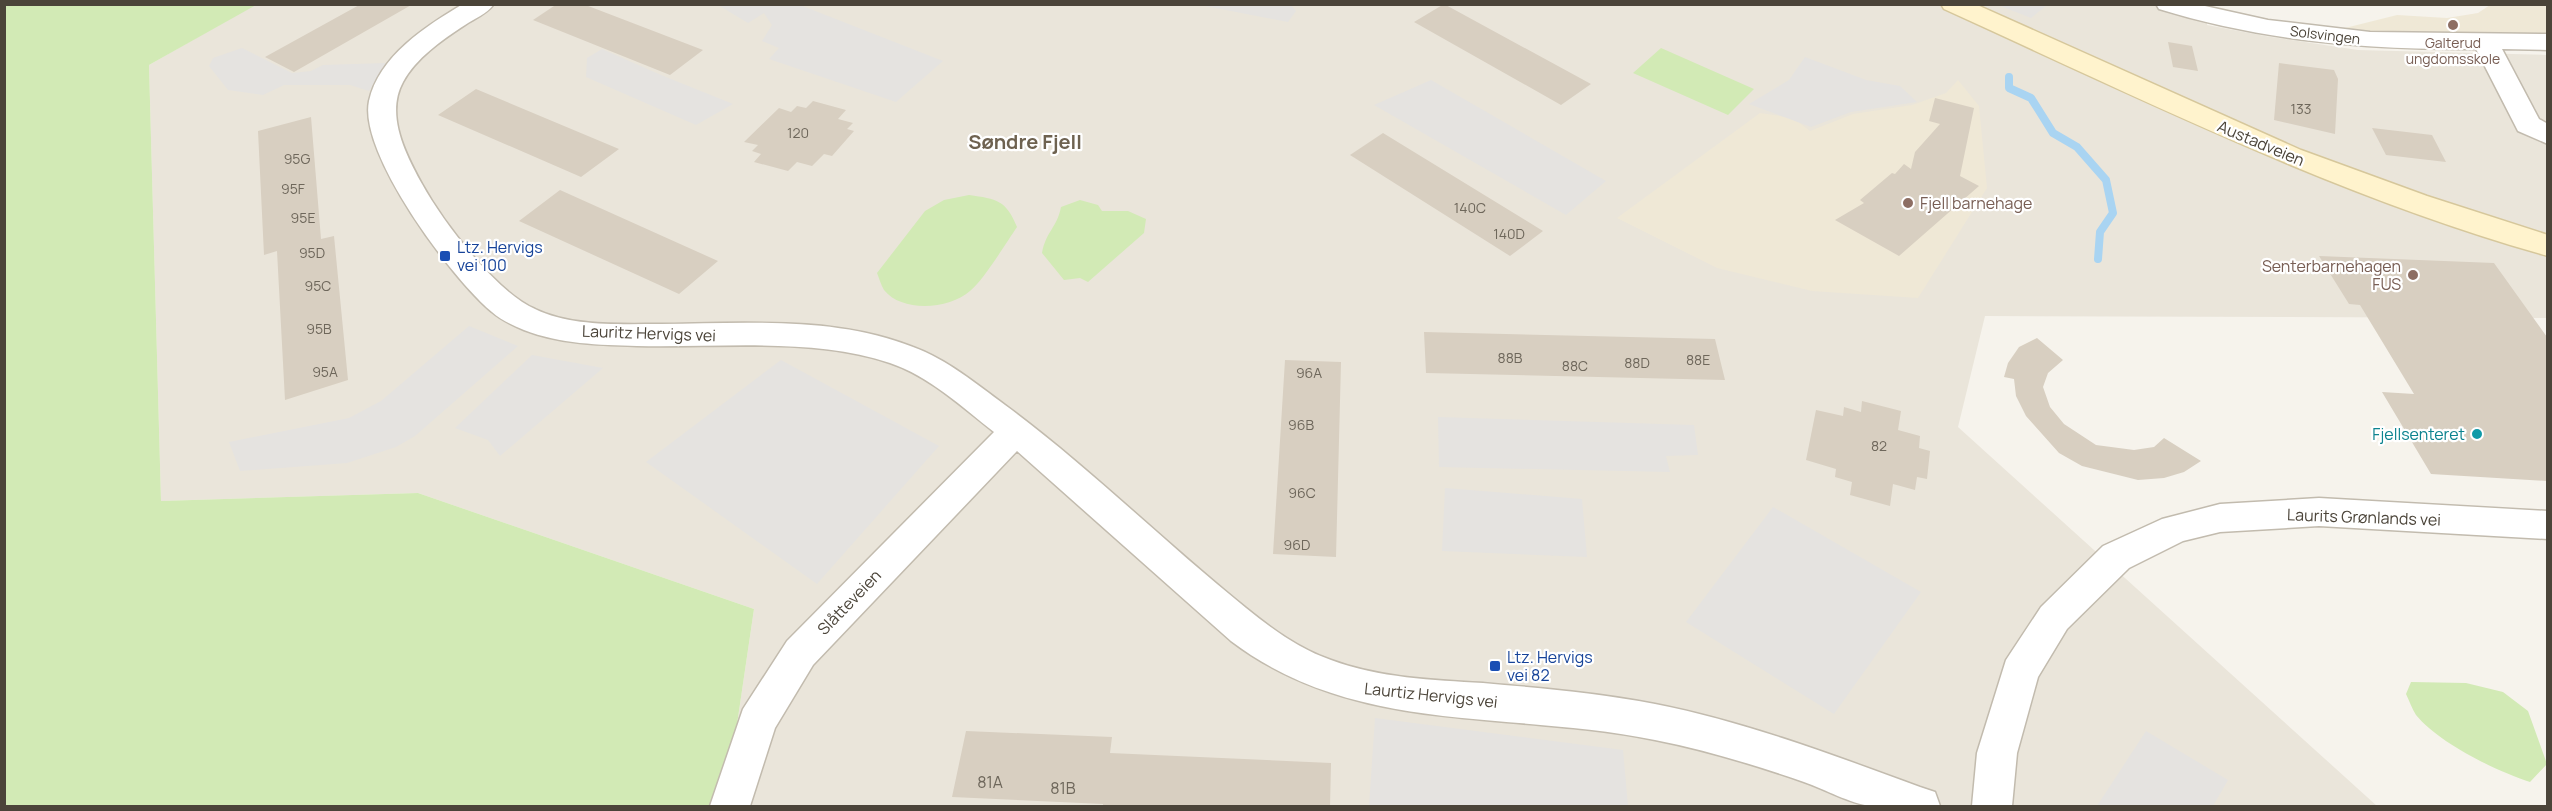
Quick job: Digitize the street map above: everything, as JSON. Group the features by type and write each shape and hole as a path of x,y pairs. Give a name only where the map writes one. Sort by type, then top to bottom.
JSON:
{"main road":[{"name":"Austadveien","path":"1953,4 2291,156 2417,203 2547,246"}],"street":[{"name":"Lauritz Hervigs vei","path":"482,4 420,43 393,76 383,102 381,115 400,168 422,206 440,234 500,302 523,317 561,330 608,334 749,336 865,344 925,364 1016,430"},
{"name":"Solsvingen","path":"2168,4 2275,29 2332,37 2394,41 2547,42"},
{"path":"2484,40 2528,124 2547,135"},
{"name":"Slåtteveien","path":"730,807 757,722 800,653 1016,430"},
{"name":"Laurtiz Hervigs vei","path":"1016,430 1246,631 1271,649 1331,679 1379,692 1616,715 1693,730 1776,752 1920,807"},
{"name":"Laurits Grønlands vei","path":"1992,807 1997,753 2020,672 2054,618 2116,557 2175,529 2220,518 2319,512 2547,525"}],"shaded area":[{"path":"256,4 2208,5 2207,25 2358,50 2547,55 2547,318 1985,316 1958,427 2377,806 725,806 754,609 418,493 161,501 149,65"},
{"path":"718,5 800,5 943,61 896,102 769,59 779,48 762,41 772,25 764,13 748,23"},
{"path":"1200,5 1291,5 1296,11 1288,22"},
{"path":"1998,5 2047,5 2031,18"},
{"name":"Galterud ungdomsskole","path":"2490,5 2547,5 2547,41 2391,37 2345,28 2397,15 2447,18 2478,13"},
{"path":"242,48 292,73 311,71 323,65 386,63 369,91 350,85 284,85 263,95 228,90 209,66 213,58"},
{"path":"602,49 733,104 696,125 586,77 587,58"},
{"path":"1805,57 1866,80 1900,86 1917,102 1851,112 1811,127 1749,104 1789,80"},
{"path":"1431,80 1606,181 1566,215 1374,105"},
{"path":"1958,80 1979,106 1987,188 1918,298 1812,291 1717,268 1617,218 1760,113 1793,118 1810,131 1853,114 1912,105 1946,93"},
{"path":"469,326 518,346 415,436 396,447 347,463 240,471 229,442 349,418 381,401"},
{"path":"532,355 603,368 500,456 488,440 455,428"},
{"path":"781,360 939,446 817,584 646,462"},
{"path":"1438,417 1694,425 1698,455 1666,456 1670,472 1439,467"},
{"path":"1445,488 1582,499 1587,557 1442,551"},
{"path":"1773,507 1921,592 1834,714 1686,622"},
{"path":"1375,718 1623,750 1628,806 1369,806"},
{"path":"2146,731 2228,780 2213,806 2097,806"}],"green space":[{"path":"5,5 256,5 149,65 161,501 418,493 754,609 725,806 5,806"},
{"path":"1661,48 1754,89 1728,115 1633,73"},
{"path":"969,195 999,202 1009,211 1017,227 988,271 970,291 951,302 939,305 914,305 892,297 884,290 877,273 925,211 944,200"},
{"path":"1080,200 1098,205 1102,211 1128,211 1146,219 1144,233 1088,282 1080,278 1064,280 1042,253 1061,207"},
{"path":"2411,682 2466,683 2503,692 2528,711 2547,764 2530,782 2501,771 2453,746 2416,715 2406,694"}],"building":[{"path":"361,4 413,4 294,72 265,57"},
{"path":"557,4 583,4 703,50 670,75 533,20"},
{"path":"1444,4 1591,84 1561,105 1414,22"},
{"path":"2168,42 2192,46 2198,71 2173,67"},
{"path":"2279,63 2334,70 2338,79 2335,134 2274,120"},
{"path":"476,89 619,149 581,177 438,115"},
{"path":"1935,98 1974,108 1960,176 1979,186 1899,256 1835,220 1864,203 1860,200 1892,173 1895,174 1904,164 1911,169 1915,152 1940,124 1929,121"},
{"path":"813,101 846,110 838,119 853,123 847,129 854,131 832,156 824,154 812,166 797,162 788,171 754,162 761,154 752,151 758,145 744,142 779,108 791,112 797,106 806,108"},
{"path":"311,117 321,239 334,236 348,380 285,400 277,251 264,255 258,131"},
{"path":"2372,128 2432,135 2446,162 2386,155"},
{"path":"1383,133 1543,231 1510,256 1350,155"},
{"path":"560,190 718,261 679,294 519,221"},
{"path":"2319,256 2494,263 2547,337 2547,481 2431,474 2382,392 2414,394 2360,305 2349,304"},
{"path":"1424,332 1715,339 1725,380 1426,373"},
{"path":"2037,338 2063,360 2048,373 2043,387 2050,407 2064,424 2096,445 2134,450 2154,447 2164,438 2201,461 2184,472 2164,478 2138,480 2082,466 2059,453 2026,416 2016,396 2014,379 2004,377 2008,363 2019,347"},
{"path":"1285,360 1341,362 1336,557 1273,554"},
{"path":"1862,401 1901,411 1898,430 1920,436 1919,448 1930,451 1927,479 1917,477 1915,490 1893,484 1890,506 1850,495 1852,482 1835,477 1836,469 1806,460 1816,410 1843,416 1844,407 1861,412"},
{"path":"966,731 1112,737 1110,753 1331,763 1330,807 1103,807 1103,804 952,797"}],"waterway":[{"path":"2009,77 2009,88 2031,98 2053,133 2077,147 2106,180 2113,213 2100,232 2098,259"}],"place":[{"name":"Galterud ungdomsskole","path":"2453,25"},
{"name":"Fjell barnehage","path":"1908,203"},
{"name":"Ltz. Hervigs vei 100","path":"445,256"},
{"name":"Senterbarnehagen FUS","path":"2413,275"},
{"name":"Fjellsenteret","path":"2477,434"},
{"name":"Ltz. Hervigs vei 82","path":"1495,666"}],"district":[{"name":"Søndre Fjell","path":"1025,142"}]}
